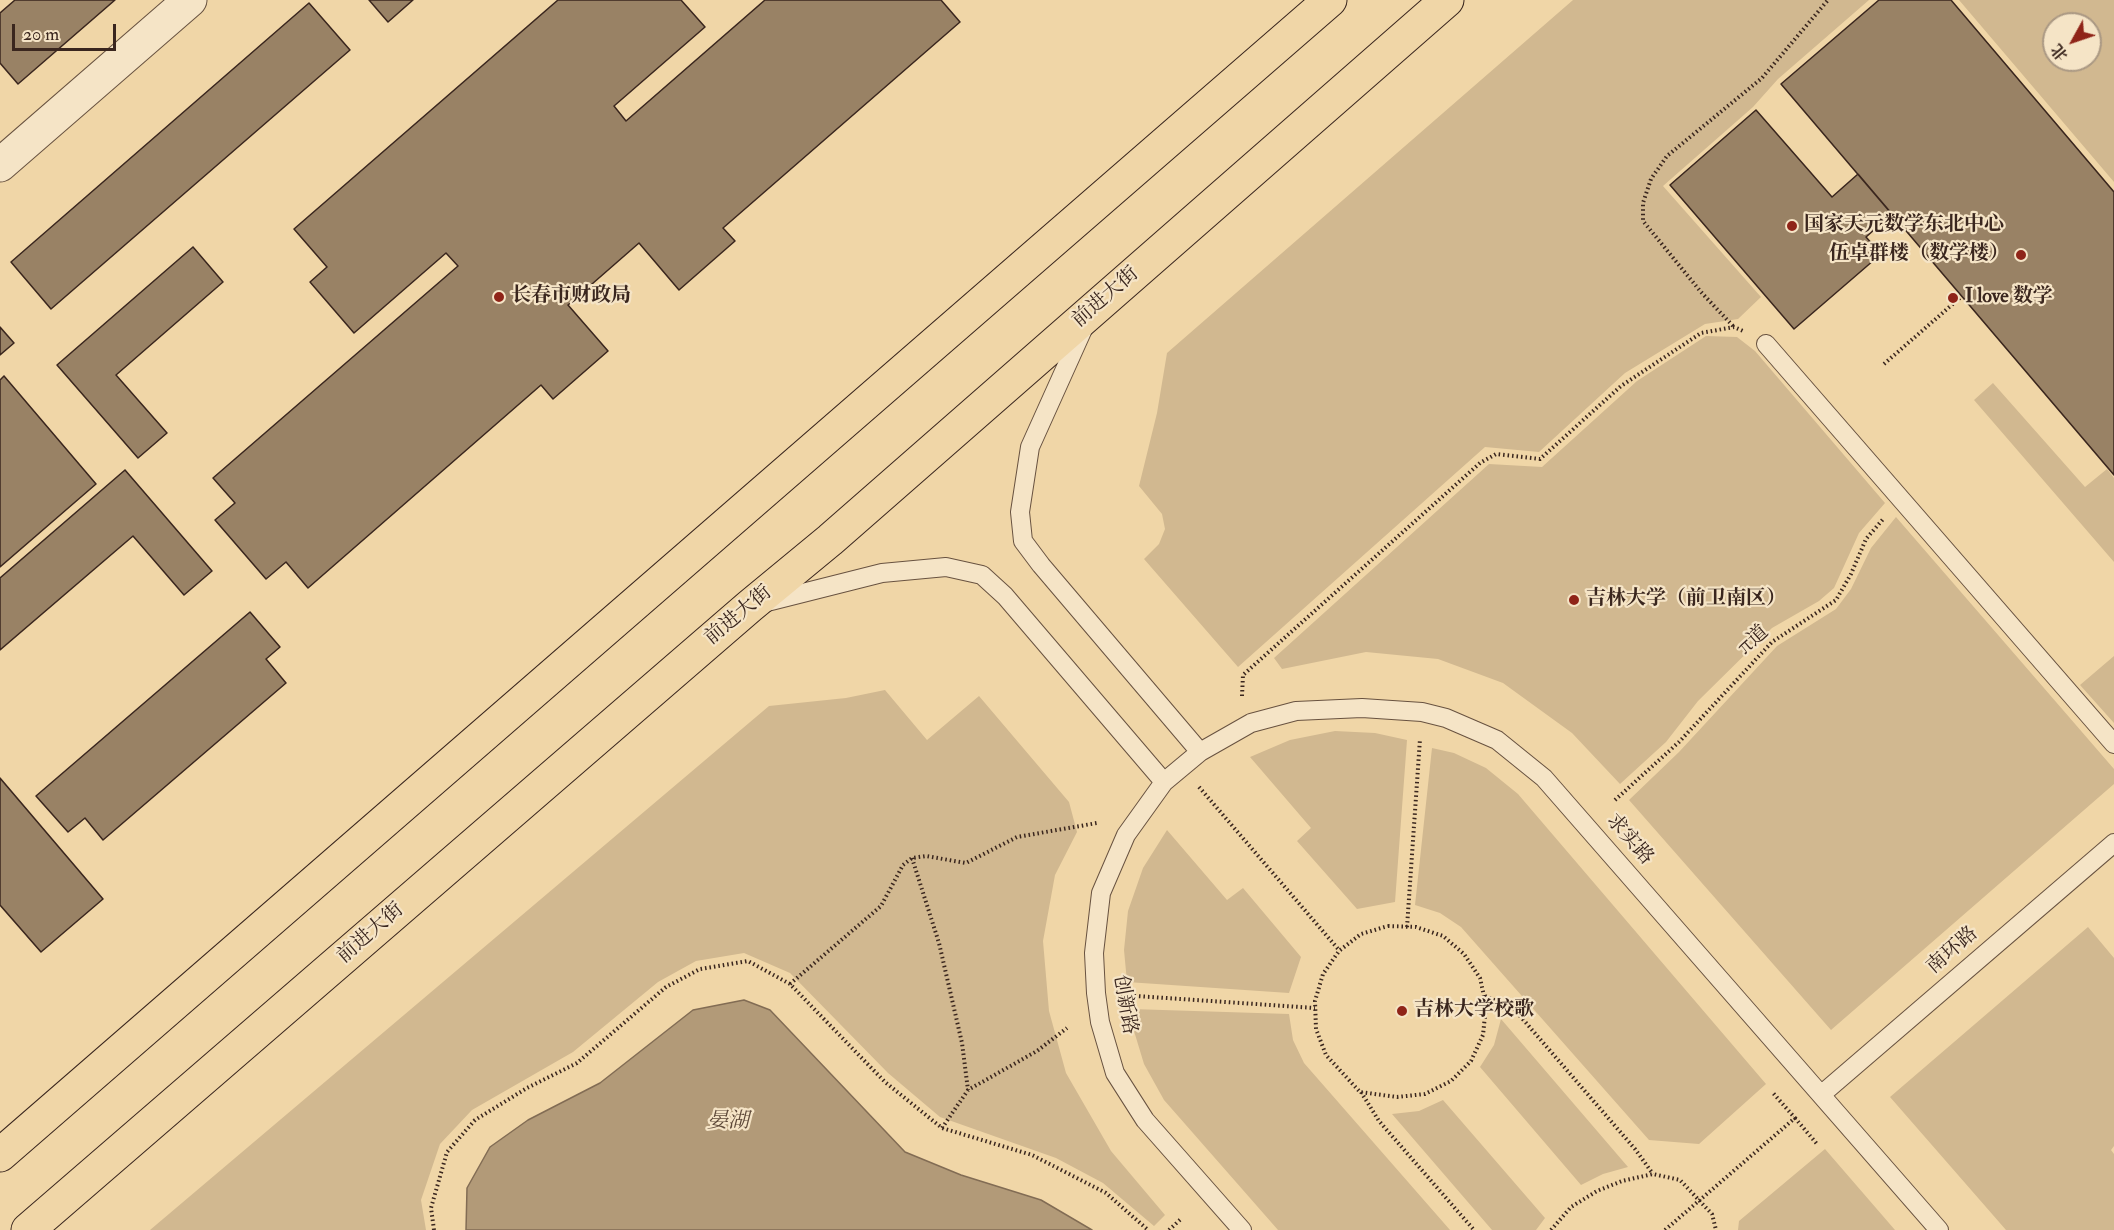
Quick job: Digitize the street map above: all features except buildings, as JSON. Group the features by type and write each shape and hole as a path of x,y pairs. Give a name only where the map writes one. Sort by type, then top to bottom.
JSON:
{"main road":[{"path":"0,1155 1330,0"},
{"name":"前进大街","path":"28,1230 750,606 830,540 1447,0"}],"street":[{"path":"0,165 190,0"}],"lane":[{"path":"1092,311 1030,447 1020,512 1023,541 1052,579 1200,752"},
{"path":"1766,344 2114,744"},
{"path":"750,606 882,573 946,567 982,575 1005,596 1164,782"},
{"name":"求实路","path":"1181,766 1200,752 1251,723 1296,711 1362,708 1422,712 1446,718 1497,740 1544,778 1939,1230"},
{"name":"创新路","path":"1181,766 1164,782 1126,835 1101,893 1094,953 1096,993 1100,1022 1115,1073 1145,1119 1242,1230"},
{"name":"南环路","path":"1822,1094 2114,843"}],"path":[{"path":"1766,344 1734,327 1701,292 1643,220 1643,203 1651,179 1667,156 1762,78 1828,0"},
{"path":"1884,364 1962,296"},
{"path":"1242,696 1243,675 1480,463 1496,454 1539,459 1621,386 1701,333 1734,327"},
{"name":"π道","path":"1615,800 1679,741 1772,642 1836,600 1851,574 1866,539 1901,500"},
{"path":"1407,927 1422,712"},
{"path":"1181,766 1339,951"},
{"path":"790,984 881,906 903,865 912,858 926,856 966,863 1017,837 1097,823"},
{"path":"912,858 939,943 962,1043 968,1090"},
{"path":"1360,1092 1396,1098 1425,1094 1451,1081 1472,1060 1483,1035 1486,1006 1480,978 1464,954 1443,936 1416,927 1388,926 1361,934 1339,951 1323,974 1314,1001 1316,1029 1326,1055 1360,1092 1379,1121 1474,1230"},
{"path":"434,1230 430,1208 447,1152 475,1120 527,1088 577,1063 666,987 700,969 748,961 790,984 885,1082 942,1128 1032,1155 1106,1193 1148,1230"},
{"path":"1096,993 1315,1008"},
{"path":"1484,996 1514,1009 1635,1149 1653,1174"},
{"path":"942,1128 968,1090 1037,1051 1067,1028"},
{"path":"1773,1093 1816,1144"},
{"path":"1665,1230 1795,1118"},
{"path":"1551,1230 1571,1207 1597,1191 1622,1181 1653,1174 1680,1180 1712,1214 1716,1230"},
{"path":"1169,1230 1182,1218"}],"shaded area":[{"path":"1573,0 1869,0 1778,79 1753,107 1663,186 1761,297 1738,319 1705,324 1625,373 1539,452 1485,447 1238,667 1144,559 1159,544 1165,529 1162,514 1139,486 1157,413 1167,353"},
{"path":"1959,0 2114,0 2114,182"},
{"path":"1706,336 1737,337 1755,351 1885,503 1859,533 1834,588 1819,601 1772,628 1698,701 1666,742 1620,784 1572,733 1503,683 1438,659 1366,652 1282,669 1274,658 1489,464 1542,467 1637,381"},
{"path":"1993,383 2085,487 2107,469 2114,478 2114,562 1974,400"},
{"path":"1896,517 2114,769 2114,784 1831,1030 1629,800 1679,752 1777,646 1836,609 1851,589 1871,548"},
{"path":"2114,656 2114,723 2080,685"},
{"path":"885,690 927,740 979,696 1069,802 1077,832 1055,875 1043,941 1049,1011 1066,1073 1111,1151 1165,1215 1154,1226 1103,1183 1056,1158 940,1117 888,1073 790,973 744,953 696,961 658,982 573,1052 472,1110 440,1144 421,1200 426,1230 150,1230 769,706 846,698"},
{"path":"1335,731 1375,733 1407,740 1395,902 1357,909 1297,841 1311,828 1250,757 1290,740"},
{"path":"1432,748 1454,753 1486,768 1518,794 1766,1084 1699,1144 1649,1140 1461,927 1440,913 1415,905"},
{"path":"1167,830 1227,900 1243,888 1301,957 1289,993 1127,982 1124,950 1128,911 1143,868"},
{"path":"2088,927 2114,958 2114,1146 2111,1150 2114,1154 2114,1230 2006,1230 1890,1097"},
{"path":"1131,1009 1289,1014 1293,1040 1304,1063 1450,1230 1278,1230 1164,1100 1144,1064 1134,1031"},
{"path":"1501,1019 1628,1167 1603,1174 1581,1185 1480,1067 1494,1045"},
{"path":"1443,1100 1545,1218 1536,1230 1492,1230 1392,1114 1419,1111"},
{"path":"1825,1149 1895,1230 1738,1230 1739,1221"}],"water":[{"name":"晏湖","path":"744,1000 770,1010 905,1152 961,1175 1041,1200 1092,1230 466,1230 467,1188 490,1147 528,1120 600,1083 693,1010"}],"place":[{"name":"国家天元数学东北中心","path":"1792,226"},
{"name":"伍卓群楼（数学楼）","path":"2021,255"},
{"name":"长春市财政局","path":"499,297"},
{"name":"I love 数学","path":"1953,298"},
{"name":"吉林大学（前卫南区）","path":"1574,600"},
{"name":"吉林大学校歌","path":"1402,1011"}]}
